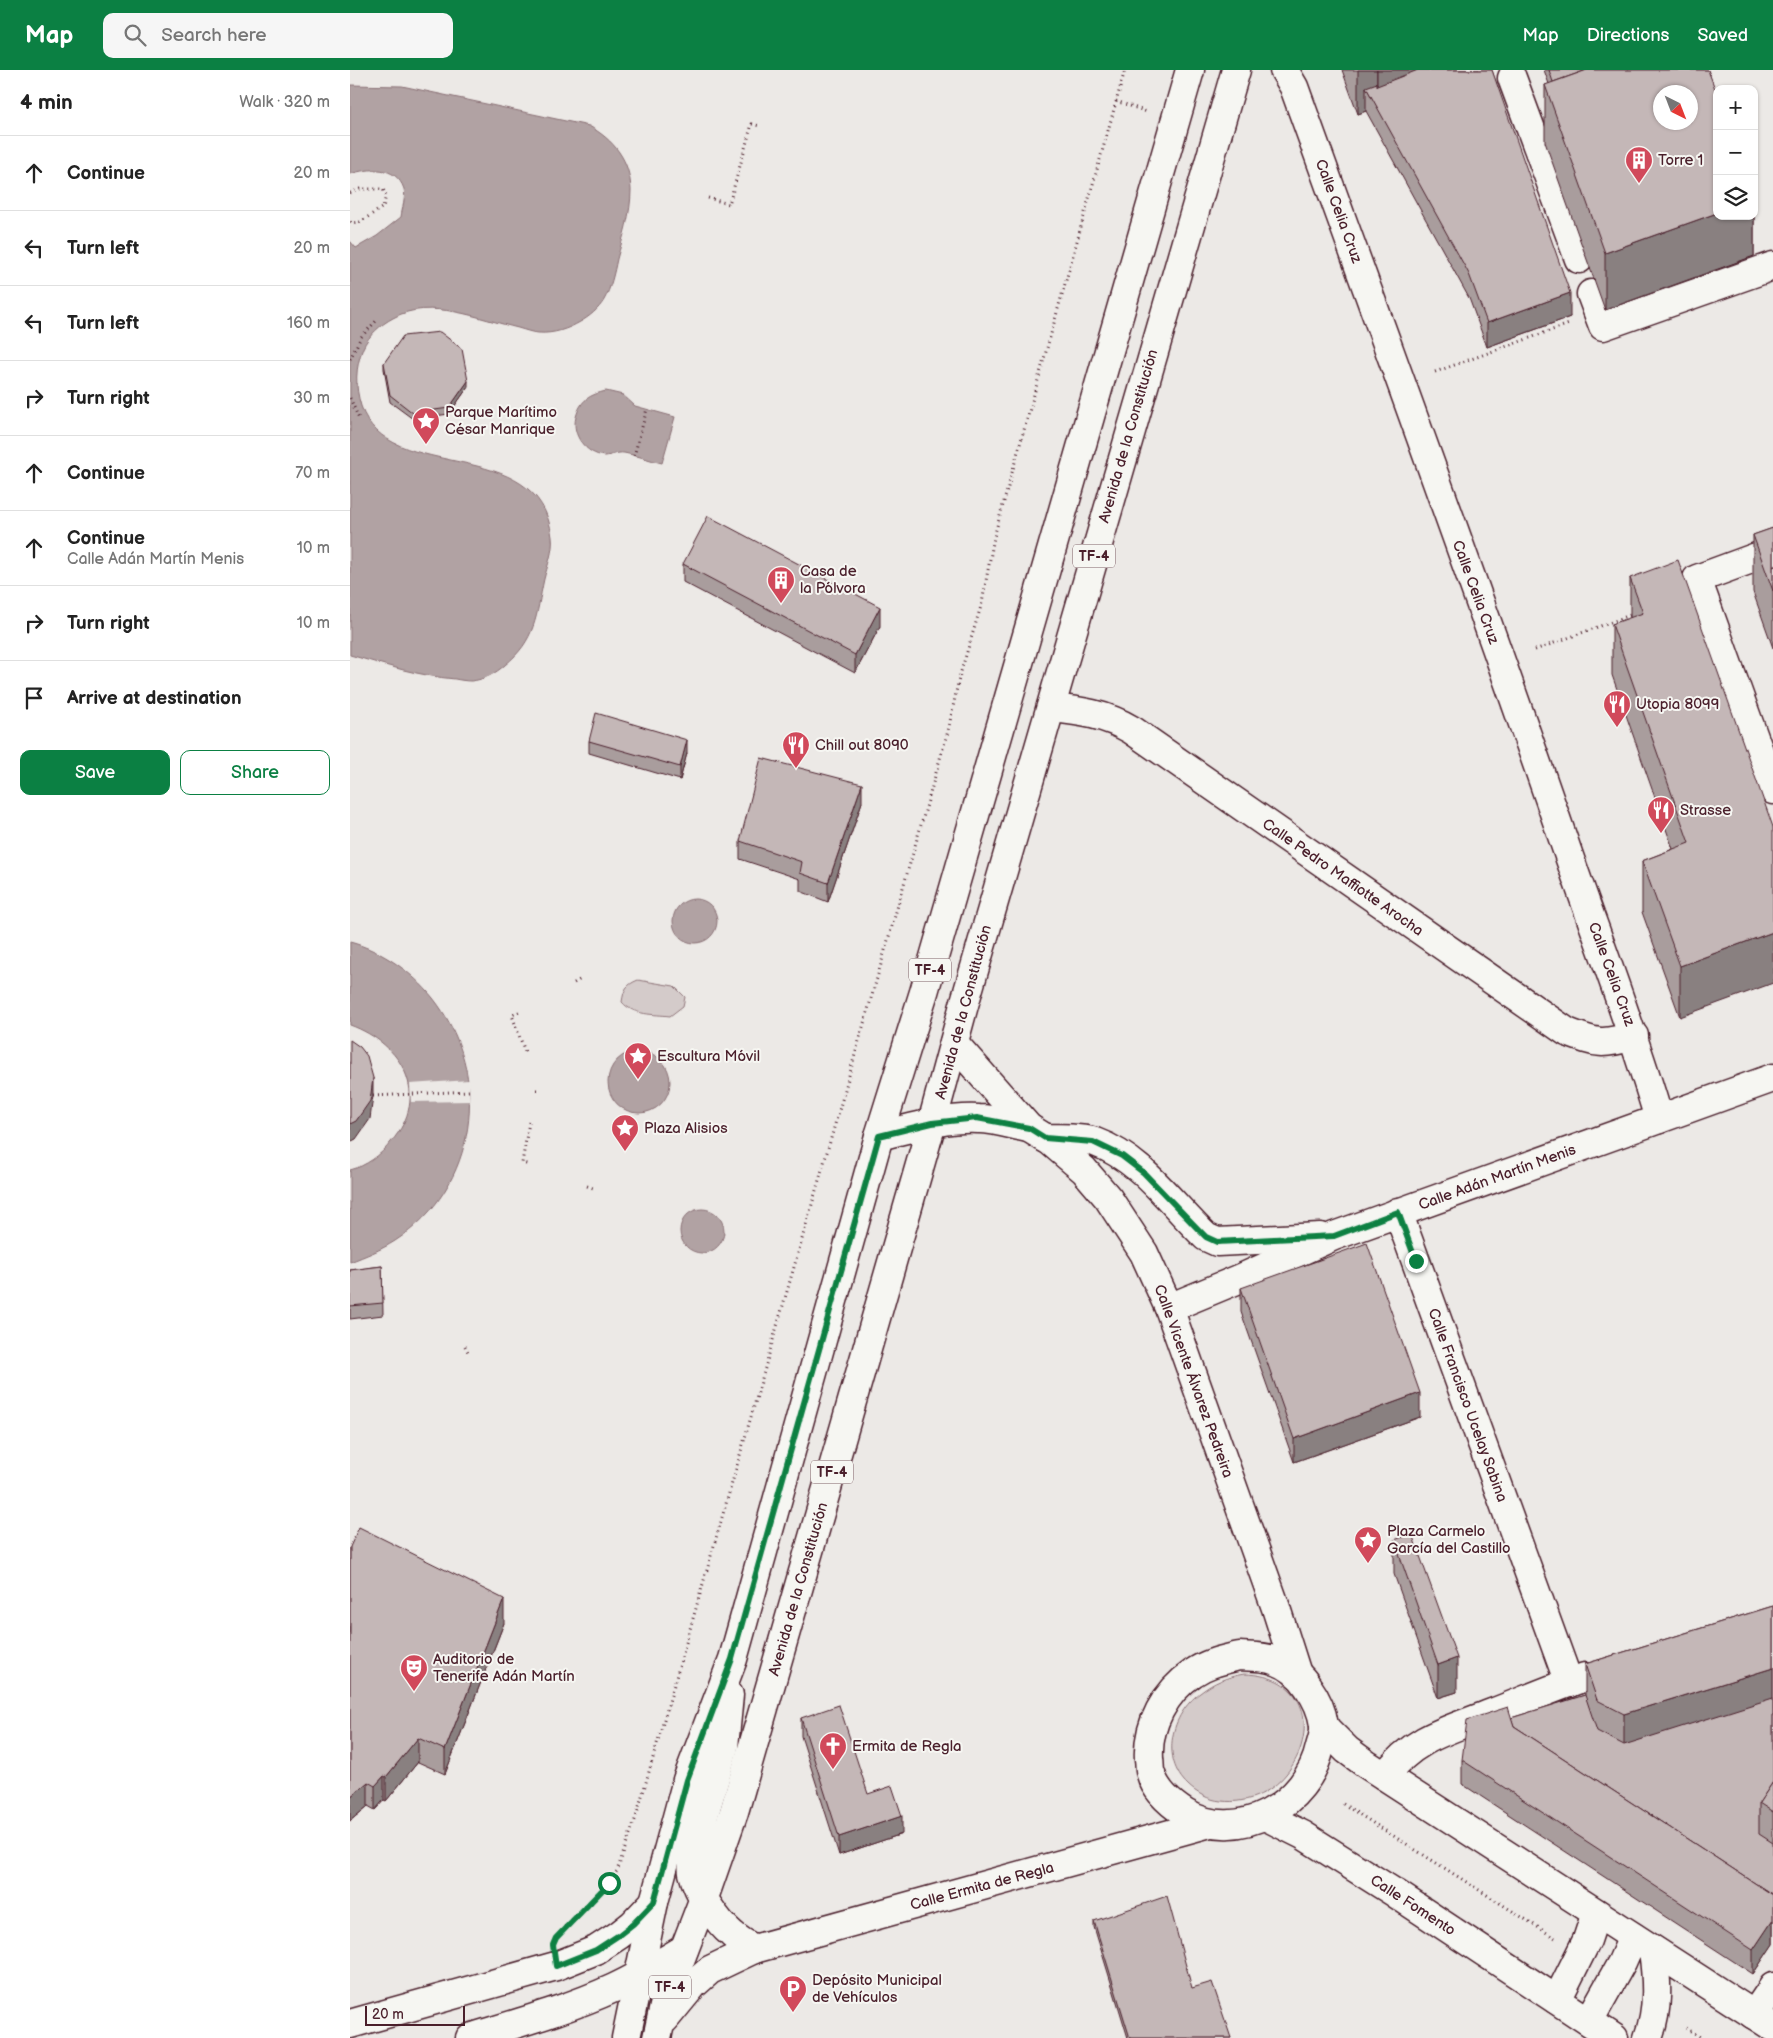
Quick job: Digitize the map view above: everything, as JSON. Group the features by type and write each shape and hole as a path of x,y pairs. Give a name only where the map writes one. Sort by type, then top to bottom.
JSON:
{"street":[{"name":"TF-4","path":"626,2038 637,1977 654,1902 687,1780 732,1659 879,1136 924,992 1190,70"},
{"name":"Avenida de la Constitución","path":"658,2032 666,1997 704,1898 734,1812 932,1123 964,1005 1236,70"},
{"name":"Calle Celia Cruz","path":"1284,70 1294,87 1502,662 1560,831 1634,1036 1659,1118"},
{"path":"1512,78 1579,259"},
{"path":"1595,304 1603,326 1773,266"},
{"path":"1773,552 1697,579 1773,790"},
{"name":"Calle Pedro Maffiotte Arocha","path":"1051,708 1102,715 1132,730 1567,1032 1596,1042 1609,1043 1634,1036"},
{"name":"Calle Vicente Álvarez Pedreira","path":"954,1043 1037,1133 1084,1170 1100,1186 1127,1224 1144,1253 1169,1308 1297,1674"},
{"name":"Calle Adán Martín Menis","path":"1169,1308 1334,1236 1773,1078"},
{"name":"Calle Vicente Álvarez Pedreira","path":"879,1136 932,1123 977,1118 1037,1133"},
{"path":"1037,1133 1093,1142 1122,1156 1143,1172 1206,1237 1217,1242 1334,1236"},
{"name":"Calle Francisco Ucelay Sabina","path":"1398,1212 1569,1683"},
{"path":"1239,1656 1276,1660 1297,1674 1316,1698 1324,1727 1318,1757 1307,1777 1293,1795 1265,1816 1239,1824 1210,1822 1187,1814 1166,1799 1150,1774 1150,1737 1156,1718 1166,1700 1176,1687 1194,1672 1213,1662 1239,1656"},
{"path":"732,1659 724,1747 694,1854 693,1872 704,1898 716,1918 732,1935 754,1949"},
{"path":"1385,1776 1396,1761 1409,1750 1445,1729 1606,1670"},
{"path":"1324,1727 1347,1750 1385,1776 1764,2021 1773,1987"},
{"name":"Calle Fomento","path":"1265,1816 1303,1835 1614,2038"},
{"name":"Calle Ermita de Regla","path":"658,2032 693,1985 710,1970 754,1949 1210,1822"},
{"path":"350,2024 556,1966 596,1950 633,1924 654,1902"},
{"path":"1557,2000 1587,1940 1596,1913"},
{"path":"1589,2021 1622,1962 1643,1943"},
{"path":"1643,1943 1658,1983 1653,2024 1648,2038"},
{"path":"470,2038 560,2009 613,1989 684,1949"}],"path":[{"path":"556,1966 553,1945 556,1938 591,1904 617,1871 634,1826 948,731 959,678 982,603 994,537 1125,70"},
{"path":"708,198 729,204 752,124 760,126"},
{"path":"350,193 360,189 383,190 386,196 383,208 360,222 351,223 350,220"},
{"path":"1435,372 1595,304"},
{"path":"350,359 361,337 378,319"},
{"path":"350,398 359,419"},
{"path":"634,456 647,409"},
{"path":"1536,650 1637,613"},
{"path":"574,983 580,979"},
{"path":"519,1012 512,1015 526,1055"},
{"path":"373,1096 470,1091"},
{"path":"529,1122 522,1163 530,1165"},
{"path":"587,1186 593,1188"},
{"path":"464,1346 469,1354"},
{"path":"1343,1804 1555,1938"},
{"path":"1686,2028 1702,2038"}],"shaded area":[{"path":"350,85 402,86 589,126 613,144 628,169 631,199 610,285 599,307 583,320 561,330 550,333 537,333 471,315 422,309 407,312 384,324 368,339 360,355 357,377 359,399 361,406 376,431 401,446 493,471 521,484 541,505 552,537 552,547 536,616 529,637 515,656 501,668 485,678 476,680 465,681 402,670 350,655 350,241 356,248 377,236 401,217 405,196 400,181 388,172 365,170 350,174"},
{"path":"606,391 623,395 635,406 675,417 662,463 624,453 604,456 591,452 581,442 575,424 578,411 587,399 595,394"},
{"path":"691,899 699,899 711,905 717,921 711,937 699,943 691,943 679,937 673,925 673,917 679,905"},
{"path":"350,942 374,951 396,964 425,988 433,998 452,1028 464,1061 469,1094 468,1128 459,1161 444,1191 423,1218 395,1241 350,1262 350,1170 362,1166 373,1159 391,1142 403,1124 409,1107 410,1089 405,1073 397,1058 384,1045 350,1025"},
{"path":"638,980 674,986 685,997 683,1006 670,1016 644,1014 632,1010 622,1002 628,986"},
{"path":"633,1051 645,1051 661,1060 668,1070 670,1082 668,1094 661,1104 645,1113 633,1113 622,1108 613,1099 608,1088 608,1076 613,1065 622,1056"},
{"path":"706,1209 718,1215 723,1222 723,1240 718,1247 711,1252 698,1253 690,1250 683,1243 680,1227 683,1219 690,1212"},
{"path":"1244,1674 1276,1680 1295,1696 1304,1718 1302,1742 1292,1766 1274,1786 1250,1798 1221,1801 1207,1798 1188,1785 1179,1774 1174,1763 1172,1750 1176,1724 1190,1702 1200,1693 1221,1680"}],"pier":[{"path":"469,1080 470,1101 411,1102 410,1084"}],"building":[{"path":"1418,70 1492,70 1570,293 1487,323 1469,274 1366,87 1377,83 1377,86"},
{"path":"1549,70 1587,70 1553,82"},
{"path":"1587,70 1708,70 1714,85 1713,214 1605,253 1545,85"},
{"path":"440,332 462,349 468,381 449,408 413,413 390,395 384,363 403,336"},
{"name":"Casa de la Pólvora","path":"708,516 880,607 855,655 683,564"},
{"path":"1773,528 1773,591 1753,535"},
{"path":"1678,560 1773,827 1773,932 1680,966 1642,861 1689,843 1612,624 1643,613 1630,578"},
{"path":"596,713 687,740 680,767 589,741"},
{"path":"761,758 862,784 828,883 800,873 802,862 740,841"},
{"path":"350,1040 360,1047 367,1056 373,1078 370,1101 356,1121 350,1124"},
{"path":"1367,1243 1420,1393 1294,1439 1241,1288"},
{"path":"382,1266 383,1303 350,1306 350,1270"},
{"name":"Auditorio de Tenerife Adán Martín","path":"359,1527 504,1599 445,1750 418,1738 386,1777 384,1776 375,1786 368,1782 350,1797 350,1547"},
{"path":"1412,1534 1457,1658 1438,1665 1394,1540"},
{"path":"1773,1606 1773,1668 1624,1714 1597,1700 1585,1664"},
{"path":"1585,1695 1597,1731 1624,1745 1773,1698 1773,1782 1759,1803 1759,1834 1773,1843 1773,1895 1514,1726 1511,1718"},
{"name":"Ermita de Regla","path":"839,1705 868,1794 892,1786 902,1816 839,1837 801,1718"},
{"path":"1508,1707 1514,1726 1773,1895 1773,1920 1753,1950 1462,1760 1467,1720"},
{"path":"1773,1782 1773,1812 1759,1803"},
{"path":"1167,1896 1192,1988 1212,1982 1231,2038 1130,2038 1094,1921"}],"place":[{"name":"Torre 1","path":"1639,184"},
{"name":"Parque Marítimo César Manrique","path":"426,445"},
{"name":"Casa de la Pólvora","path":"781,604"},
{"name":"Utopia 8099","path":"1617,728"},
{"name":"Chill out 8090","path":"796,769"},
{"name":"Strasse","path":"1661,834"},
{"name":"Escultura Móvil","path":"638,1080"},
{"name":"Plaza Alisios","path":"625,1152"},
{"name":"Plaza Carmelo García del Castillo","path":"1368,1564"},
{"name":"Auditorio de Tenerife Adán Martín","path":"414,1692"},
{"name":"Ermita de Regla","path":"833,1770"},
{"name":"Depósito Municipal de Vehículos","path":"793,2013"}],"route":[{"path":"609,1883 591,1904 571,1921 556,1938 553,1945 556,1966 596,1950 619,1935 633,1924 654,1902 687,1780 732,1659 836,1295 879,1136 932,1123 977,1118 1029,1128 1045,1138 1093,1142 1122,1156 1143,1172 1206,1237 1217,1242 1334,1236 1398,1212 1416,1261"}]}
